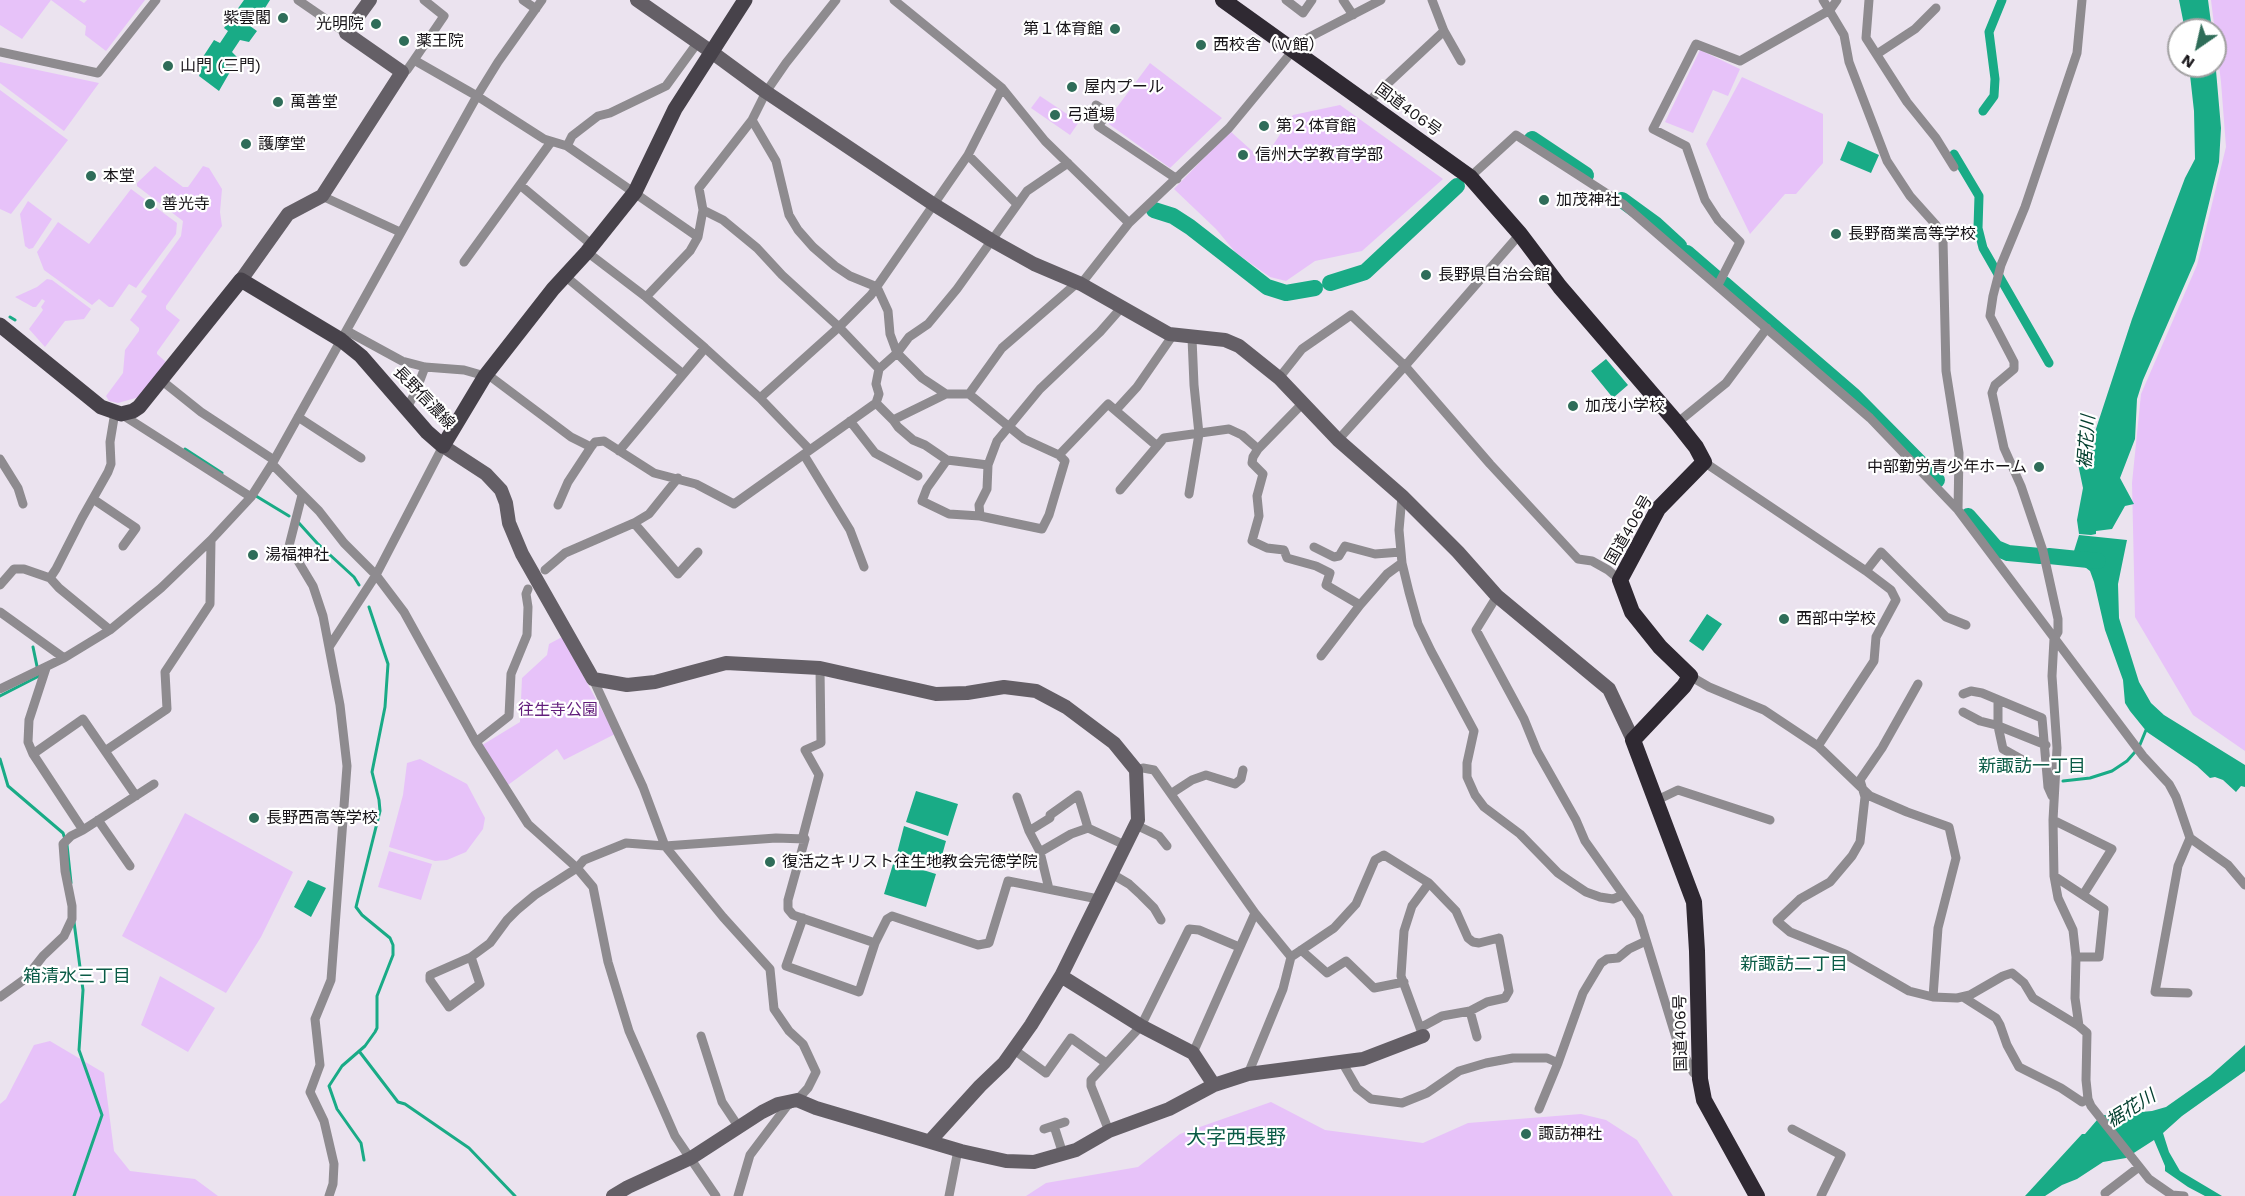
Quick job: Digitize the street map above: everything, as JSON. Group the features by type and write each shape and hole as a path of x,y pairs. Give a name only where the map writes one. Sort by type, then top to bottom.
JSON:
{"highway":[{"name":"国道406号","path":"1223,0 1470,177 1696,447 1704,462 1658,509 1632,562 1620,580 1632,612 1660,647 1690,676"},
{"path":"1633,740 1684,686 1690,676"},
{"name":"国道406号","path":"1633,740 1694,902 1700,1079 1704,1100 1757,1196"}],"main road":[{"name":"長野信濃線","path":"241,280 344,335 406,408 444,446 486,375 635,192 675,109 745,0"},
{"path":"0,325 101,407 118,413 133,411 161,380 241,280"}],"street":[{"path":"0,52 98,73 156,0"},
{"path":"346,33 370,0"},
{"path":"241,280 288,214 322,196 402,72 408,70 444,16 424,0"},
{"path":"523,0 536,9"},
{"path":"0,689 46,668 110,630 161,588 211,540 251,496 273,462 477,96 542,0"},
{"path":"637,0 713,52 766,93 991,240 1034,264 1079,283 1173,335 1225,340 1239,346 1279,378 1338,440 1402,496 1458,552 1497,596 1609,689 1633,740"},
{"path":"646,297 690,251 698,237 703,210 699,188 752,120 766,93 786,63 836,0"},
{"path":"894,0 1002,88 1046,141 1128,224"},
{"path":"1286,0 1304,13 1312,0"},
{"path":"1343,0 1353,15"},
{"path":"969,394 1002,348 1079,283 1128,224 1229,128 1300,42 1381,0"},
{"path":"1432,0 1444,31 1461,61"},
{"path":"1823,0 1844,35 1849,62 1887,161 1910,196 1936,225 1943,240 1946,371 1959,453 1958,510"},
{"path":"1718,285 1740,242 1718,220 1705,200 1686,146 1653,129 1696,44 1740,61 1830,10 1837,0"},
{"path":"1869,0 1866,38 1907,102 1936,138 1954,167"},
{"path":"2079,1026 2075,998 2076,957 2073,930 2058,898 2051,839 2057,748 2052,676 2054,639 2058,632 2058,620 2043,551 2004,448 1992,393 1995,385 2014,369 2014,362 1990,316 2001,265 2025,207 2077,53 2082,0"},
{"path":"301,1 402,72"},
{"path":"1877,54 1915,29 1936,8"},
{"path":"1368,103 1444,31"},
{"path":"567,146 572,136 598,116 635,102 666,86 698,42"},
{"path":"414,60 551,142 559,142 567,146 698,237"},
{"path":"760,398 839,327 877,287 968,155 1002,88"},
{"path":"1096,105 1108,113 1098,126 1176,179"},
{"path":"752,120 777,161 789,215 798,230 813,247 836,266 850,276 877,287 888,311 890,334 897,353 922,378 946,394"},
{"path":"1470,177 1516,135 1623,204 1870,418 1958,510 2143,756 2169,784 2176,797 2190,838 2228,865 2245,885"},
{"path":"464,262 551,142"},
{"path":"968,155 1017,204"},
{"path":"558,505 568,482 591,447 595,442 604,441 654,473 696,484 734,504 876,403 879,394 876,384 879,369 897,353 909,337 928,324 957,290 1027,190 1068,163"},
{"path":"520,185 760,398 807,453 850,530 864,567"},
{"path":"322,196 400,232"},
{"path":"703,210 723,220 756,248 782,276 839,327 879,369"},
{"path":"1338,440 1520,234"},
{"path":"565,276 683,374"},
{"path":"980,516 979,505 987,489 988,465 997,441 1007,426 1040,389 1100,332 1122,307"},
{"path":"1279,378 1302,349 1351,315 1405,366 1520,498 1578,559 1592,561 1620,580"},
{"path":"1677,423 1726,383 1767,328"},
{"path":"344,335 402,361 425,367 464,370 486,375 571,437 591,447"},
{"path":"1116,410 1137,387 1173,335"},
{"path":"1189,494 1199,434 1192,338"},
{"path":"619,451 705,348"},
{"path":"406,408 416,391 425,367"},
{"path":"161,380 273,462 319,511 344,543 376,575 405,612 476,742 528,825 577,868 593,886 608,962 629,1031 675,1136 716,1196"},
{"path":"893,420 946,394 969,394 1024,439 1059,455 1065,461 1049,515 1042,529 980,516 949,513 922,501 927,488 947,460"},
{"path":"876,403 913,440 947,460 988,465"},
{"path":"1302,403 1258,450 1252,463 1263,474 1257,496 1259,516 1252,541 1267,548 1284,550 1287,558 1316,566 1330,573 1326,585 1360,605"},
{"path":"1059,455 1108,404 1157,447"},
{"path":"50,578 111,464 110,442 118,413 251,496"},
{"path":"298,417 361,458"},
{"path":"850,421 875,453 918,476"},
{"path":"1120,490 1164,438 1229,429 1242,435 1258,450"},
{"path":"329,647 376,575 444,446 486,474 501,490 509,523 522,554 593,679 643,787 665,846 723,917 770,969 774,1009 778,1017 803,1044 816,1071 808,1088 797,1100 787,1106 750,1155 738,1196"},
{"path":"0,459 18,488 23,504"},
{"path":"1704,462 1866,571 1891,590 1896,600 1876,637 1874,661 1818,746"},
{"path":"545,570 565,553 634,523 649,513 678,478"},
{"path":"303,495 290,546 313,586 323,615 340,705 347,766 331,980 315,1019 321,1065 310,1092 324,1121 334,1164 333,1184 329,1196"},
{"path":"1402,496 1399,530 1402,564 1418,624 1474,731 1467,763 1467,777 1475,795 1484,807 1520,834 1558,873 1571,882 1600,897 1613,899 1623,895"},
{"path":"93,499 136,528 123,546"},
{"path":"634,523 678,574 698,552"},
{"path":"105,751 167,709 165,672 210,604 211,540"},
{"path":"1314,548 1334,557 1339,556 1345,546 1375,554 1401,552"},
{"path":"1866,571 1881,552 1946,617 1966,625"},
{"path":"1321,656 1387,574 1402,564"},
{"path":"0,585 14,569 24,569 50,578 110,630"},
{"path":"476,742 509,716 511,674 527,635 526,594 528,589"},
{"path":"1497,596 1476,630 1519,710 1537,751 1576,820 1585,842 1639,917 1677,1041 1693,1072 1700,1079"},
{"path":"0,612 64,658"},
{"path":"593,679 627,685 655,682 726,663 820,668 936,694 967,693 1004,687 1036,691 1066,706 1114,743 1136,770 1138,820 1061,976 1004,1063 930,1141"},
{"path":"46,668 29,720 27,742 83,830"},
{"path":"820,668 821,743 805,750 819,775 803,836 805,839 788,900 788,909 793,915 875,943"},
{"path":"1690,676 1709,687 1764,710 1818,746 1870,796 1949,827 1956,858 1938,928 1933,997"},
{"path":"1860,784 1918,684"},
{"path":"1963,694 1971,691 1982,693 2042,718 2048,787 2054,798"},
{"path":"1998,700 1998,726 2003,749 2028,763"},
{"path":"1963,712 1980,721 2046,745"},
{"path":"33,754 82,719 136,796"},
{"path":"1136,770 1143,768 1154,770 1255,913 1291,957"},
{"path":"1172,793 1192,780 1206,775 1235,784 1244,770"},
{"path":"0,997 25,979 43,956 64,936 72,920 63,844 71,836 154,784"},
{"path":"1860,784 1865,797 1860,842 1852,856 1830,882 1800,899 1777,921 1790,932 1845,954 1910,991 1933,997 1970,995 2002,976 2013,973 2024,982 2033,998 2087,1033 2086,1080 2090,1102 2149,1179 2172,1195 2184,1196"},
{"path":"1655,801 1678,790 1770,820"},
{"path":"1029,831 1050,818 1050,815 1078,795 1089,828"},
{"path":"1017,797 1029,831 1040,852 1050,889"},
{"path":"98,820 130,866"},
{"path":"2053,820 2112,849 2083,895"},
{"path":"1136,825 1159,836 1167,846"},
{"path":"1040,852 1071,834 1089,828 1127,846"},
{"path":"471,957 480,984 449,1007 429,981 430,975 471,957 490,943 507,920 522,906 577,868 584,860 626,843 665,846 776,838 805,839"},
{"path":"2188,993 2155,992 2178,866 2190,838"},
{"path":"613,1196 691,1158 738,1126 778,1104 797,1100 816,1108 958,1150 1006,1161 1034,1162 1063,1154 1076,1150 1109,1131 1169,1109 1214,1085 1248,1074 1363,1059 1422,1032 1442,1017 1470,1011 1487,1002 1505,998 1509,991 1499,938 1479,943 1473,942 1468,938 1456,911 1429,883 1384,855 1375,860 1356,904 1335,928 1291,957 1283,989 1248,1074"},
{"path":"1112,874 1130,884 1155,908 1161,920"},
{"path":"2054,876 2104,909 2099,957 2076,957"},
{"path":"803,918 786,966 859,992 875,943 887,919 892,916 978,945 988,943 1008,881 1098,898"},
{"path":"1422,1032 1401,976 1404,931 1412,906 1429,883"},
{"path":"1193,1053 1255,913"},
{"path":"1109,1131 1091,1086 1091,1080 1141,1026 1189,929 1199,930 1239,948"},
{"path":"1539,1109 1583,993 1601,963 1606,959 1618,958 1629,949 1646,941"},
{"path":"1301,950 1327,973 1346,961 1374,988 1404,982"},
{"path":"1061,976 1141,1026 1193,1053 1214,1085"},
{"path":"1963,997 1996,1018 2019,1067 2061,1088 2082,1102 2090,1102"},
{"path":"1470,1011 1477,1037"},
{"path":"701,1036 722,1102 738,1126"},
{"path":"1013,1049 1046,1073 1071,1038 1106,1064"},
{"path":"1342,1062 1357,1088 1371,1099 1402,1103 1427,1093 1459,1071 1486,1063 1513,1058 1547,1058 1558,1063"},
{"path":"1044,1129 1065,1122"},
{"path":"1054,1126 1063,1154"},
{"path":"1792,1129 1841,1155 1821,1196"},
{"path":"949,1196 958,1150"},
{"path":"2105,1193 2136,1163"}],"green space":[{"path":"0,0 51,0 22,39 0,25"},
{"path":"51,0 79,0 84,3 87,0 145,0 106,51 85,35 86,26"},
{"path":"2211,0 2245,0 2245,751 2193,715 2135,617 2132,483 2141,394 2197,265 2226,147 2221,78 2227,78 2227,18 2213,18"},
{"path":"1700,50 1740,69 1728,96 1713,90 1693,133 1665,122"},
{"path":"0,62 99,83 64,131 0,83"},
{"path":"1150,63 1222,118 1170,168 1106,122"},
{"path":"1742,77 1823,114 1823,163 1796,194 1785,194 1750,234 1706,144"},
{"path":"0,90 68,140 11,214 0,209"},
{"name":"弓道場","path":"1040,96 1079,122 1070,135 1031,108"},
{"path":"1340,105 1443,179 1362,251 1315,261 1286,281 1270,277 1236,253 1216,229 1174,189 1230,131 1260,158 1267,154 1293,115"},
{"path":"155,166 183,187 188,187 203,166 209,168 222,189 220,212 222,226 166,306 166,309 180,320 157,352 166,362 139,397 118,403 109,401 106,396 123,373 125,350 139,331 139,328 130,320 147,296 141,292 181,236 183,221 137,186 137,183"},
{"path":"131,189 177,223 176,234 136,288 129,284 113,307 109,307 99,299 92,305 44,270 37,252 58,222 89,244"},
{"path":"28,201 52,219 33,248 29,249 25,246 20,214"},
{"path":"47,279 52,280 91,309 84,319 65,321 45,347 29,329 43,310 41,307 45,301 42,299 36,307 33,307 15,297 37,287"},
{"name":"往生寺公園","path":"562,637 615,734 564,760 557,749 508,785 479,747 520,722 522,678 547,655 549,644"},
{"path":"420,759 467,784 485,818 483,829 466,852 447,860 435,861 389,847 403,795 407,763"},
{"path":"185,813 293,872 261,937 226,993 122,936"},
{"path":"389,851 432,864 421,900 378,887"},
{"path":"160,976 215,1008 188,1052 141,1025"},
{"path":"50,1041 104,1073 114,1151 130,1171 195,1179 218,1196 0,1196 0,1104 6,1099 34,1045"},
{"path":"1271,1102 1325,1130 1423,1143 1468,1123 1581,1114 1606,1120 1637,1140 1673,1196 1026,1196 1046,1183 1138,1167 1180,1134"}],"shaded area":[{"path":"244,0 270,0 250,26 257,31 249,42 240,40 232,52 238,58 219,91 199,76 202,68 199,63 214,40 220,43 228,31 224,28"},
{"path":"2179,0 2208,0 2210,18 2183,18"},
{"path":"2190,78 2217,78 2221,128 2219,162 2195,261 2143,380 2137,399 2135,439 2120,478 2134,504 2125,506 2112,529 2096,531 2096,534 2091,535 2079,534 2077,520 2083,488 2078,464 2092,441 2132,319 2185,178 2195,159"},
{"path":"1848,141 1879,155 1871,173 1840,160"},
{"path":"1606,359 1628,385 1613,398 1591,371"},
{"path":"2079,535 2127,540 2118,584 2119,618 2139,682 2151,703 2164,715 2245,765 2245,787 2241,786 2236,792 2223,780 2210,778 2197,766 2147,732 2130,711 2125,703 2123,680 2105,630 2094,582 2090,571 2077,561 2074,551"},
{"path":"1707,614 1722,624 1703,651 1689,641"},
{"path":"916,791 958,804 948,836 906,822"},
{"path":"904,826 946,841 938,870 896,857"},
{"path":"894,861 936,874 926,907 884,894"},
{"path":"308,880 326,888 311,917 294,907"},
{"path":"2245,1045 2245,1071 2182,1116 2163,1133 2169,1152 2180,1171 2222,1196 2205,1196 2165,1171 2154,1140 2126,1158 2103,1162 2045,1196 2025,1196 2082,1134 2085,1134 2104,1115 2121,1117 2130,1113 2166,1107 2210,1076"}],"waterway":[{"path":"1983,111 1994,96 1995,79 1989,32 2002,0"},
{"path":"1532,139 1586,175"},
{"path":"1954,154 1979,196 1978,228 1983,248 2049,363"},
{"path":"1330,283 1365,272 1457,186"},
{"path":"1622,200 1655,224 1679,246"},
{"path":"1154,210 1173,216 1190,227 1267,287 1286,293 1315,288"},
{"path":"1687,253 1716,278"},
{"path":"1724,284 1854,396 1937,480"},
{"path":"10,317 15,320"},
{"path":"185,449 222,473"},
{"path":"256,496 289,516"},
{"path":"1968,516 1996,548 2008,553 2040,556"},
{"path":"298,522 354,577 359,585"},
{"path":"2049,556 2098,561"},
{"path":"364,1160 361,1143 337,1109 329,1086 342,1066 365,1046 377,1028 377,996 393,955 390,938 362,915 356,907 380,811 372,772 385,707 388,664 369,607"},
{"path":"0,696 39,676 33,647"},
{"path":"2139,747 2146,730"},
{"path":"2063,781 2090,778 2112,771 2127,761 2135,752"},
{"path":"0,759 8,786 63,833 65,839"},
{"path":"67,845 71,883"},
{"path":"74,922 83,990 79,1050 102,1115 74,1196"},
{"path":"359,1051 398,1102 405,1104 469,1148 515,1196"}],"place":[{"name":"紫雲閣","path":"283,18"},
{"name":"光明院","path":"376,24"},
{"name":"第１体育館","path":"1115,29"},
{"name":"薬王院","path":"404,41"},
{"name":"西校舎（W館）","path":"1201,45"},
{"name":"山門 (三門)","path":"168,66"},
{"name":"屋内プール","path":"1072,87"},
{"name":"萬善堂","path":"278,102"},
{"name":"弓道場","path":"1055,115"},
{"name":"第２体育館","path":"1264,126"},
{"name":"護摩堂","path":"246,144"},
{"name":"信州大学教育学部","path":"1243,155"},
{"name":"本堂","path":"91,176"},
{"name":"加茂神社","path":"1544,200"},
{"name":"善光寺","path":"150,204"},
{"name":"長野商業高等学校","path":"1836,234"},
{"name":"長野県自治会館","path":"1426,275"},
{"name":"加茂小学校","path":"1573,406"},
{"name":"中部勤労青少年ホーム","path":"2039,467"},
{"name":"湯福神社","path":"253,555"},
{"name":"西部中学校","path":"1784,619"},
{"name":"長野西高等学校","path":"254,818"},
{"name":"復活之キリスト往生地教会完徳学院","path":"770,862"},
{"name":"諏訪神社","path":"1526,1134"}],"district":[{"name":"新諏訪一丁目","path":"2032,767"},
{"name":"新諏訪二丁目","path":"1794,965"},
{"name":"箱清水三丁目","path":"77,977"},
{"name":"大字西長野","path":"1236,1138"}],"water label":[{"name":"裾花川","path":"2087,442"},
{"name":"裾花川","path":"2131,1109"}]}
